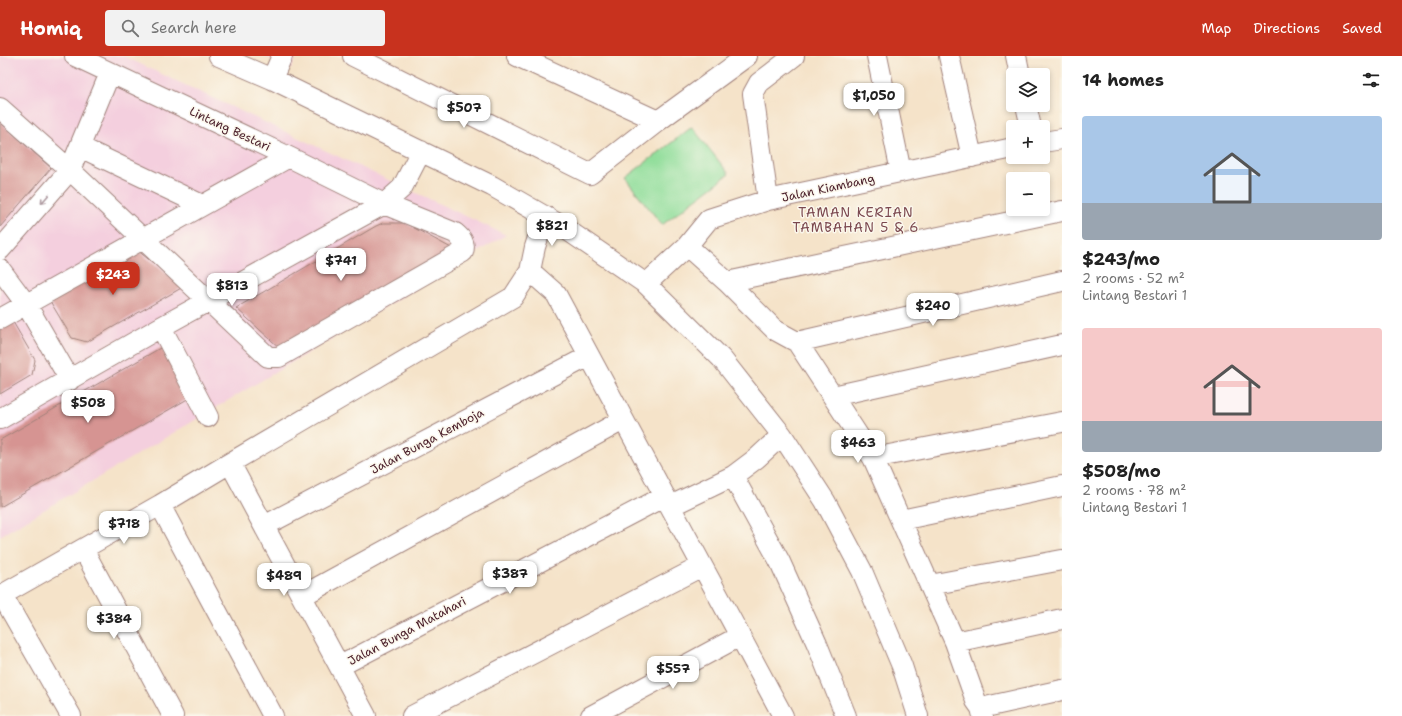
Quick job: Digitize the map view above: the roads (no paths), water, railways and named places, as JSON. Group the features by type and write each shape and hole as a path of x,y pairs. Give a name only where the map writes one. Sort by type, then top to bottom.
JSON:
{"street":[{"name":"Lintang Bestari","path":"75,56 289,157 384,204 455,233 462,239 465,247 463,252 279,357 268,356 209,301"},
{"path":"219,56 272,79 492,186 560,225 646,284 722,359 782,435 825,502 862,571 902,666 918,716"},
{"path":"272,79 282,56"},
{"path":"353,56 590,174 658,121 747,56"},
{"path":"517,56 658,121"},
{"path":"768,200 753,94 760,83 794,56"},
{"path":"877,56 901,172"},
{"path":"949,56 972,157"},
{"path":"1016,56 1019,68"},
{"path":"0,250 70,170 110,73"},
{"path":"0,108 70,170 209,301"},
{"path":"1050,141 1062,139"},
{"path":"80,146 202,205"},
{"name":"Jalan Kiambang","path":"646,284 687,246 709,219 768,200 1006,150"},
{"path":"0,419 160,327 384,204 402,188 421,152"},
{"path":"0,319 289,157"},
{"path":"727,282 1062,211"},
{"path":"71,716 1,596 160,505 513,297 530,271 535,247 545,216"},
{"path":"687,246 727,282 775,330 798,342 873,458 955,642 976,701 982,712 1062,690"},
{"path":"0,269 26,304 70,380"},
{"path":"530,271 556,294 624,420 672,499 702,566 781,715"},
{"path":"798,342 1062,281"},
{"path":"160,327 208,417"},
{"path":"833,396 1062,345"},
{"name":"Jalan Bunga Kemboja","path":"264,526 589,356"},
{"path":"302,596 624,420"},
{"path":"873,458 1062,422"},
{"name":"Jalan Bunga Matahari","path":"340,666 672,499 733,476 757,458 782,435"},
{"path":"230,463 340,666 361,714"},
{"path":"733,476 780,562 817,644 846,716"},
{"path":"901,520 1062,486"},
{"path":"160,505 273,716"},
{"path":"83,549 173,716"},
{"path":"930,585 1062,560"},
{"path":"412,716 702,566"},
{"path":"955,642 1062,619"},
{"path":"591,716 740,636"}],"district":[{"name":"TAMAN KERIAN TAMBAHAN 5 & 6","path":"856,220"}]}
